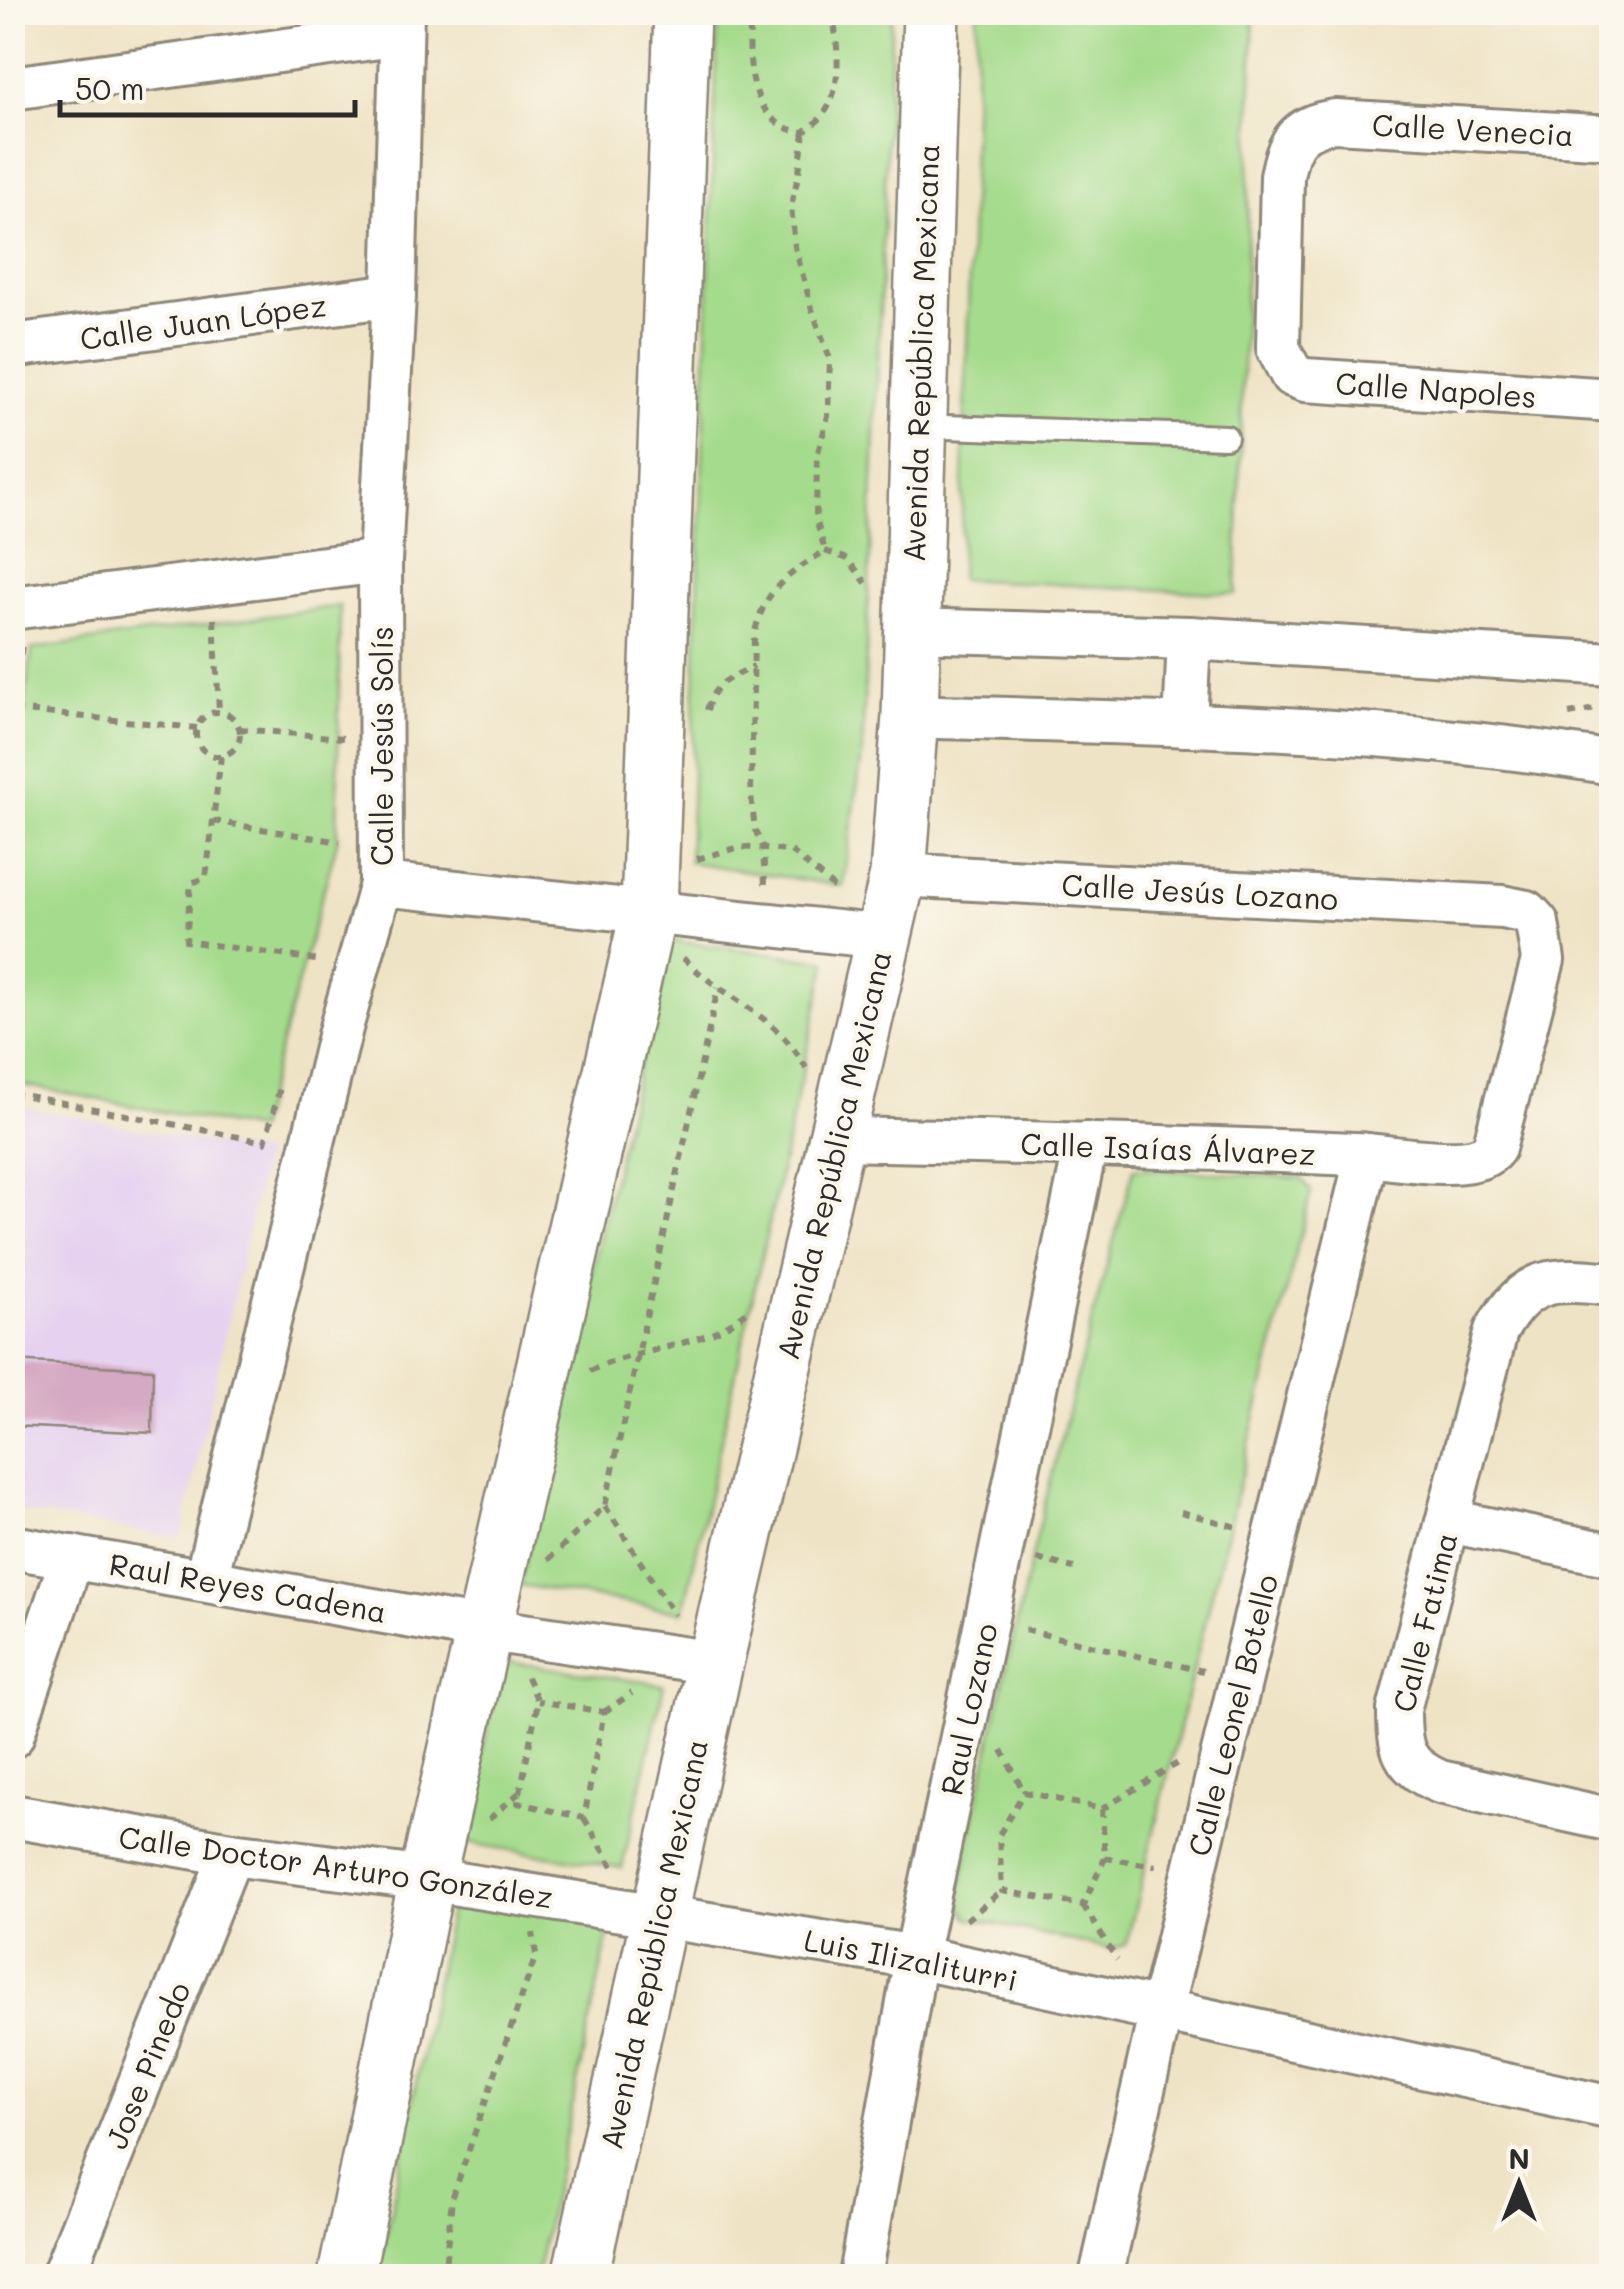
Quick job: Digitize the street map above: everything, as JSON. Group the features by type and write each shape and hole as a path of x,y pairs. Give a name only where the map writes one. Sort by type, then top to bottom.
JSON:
{"main road":[{"path":"346,2276 426,1878 482,1629 662,926 682,12"},
{"name":"Avenida República Mexicana","path":"580,2276 715,1663 884,938 874,885 910,716 931,12"}],"street":[{"path":"12,88 402,23"},
{"name":"Calle Jesús Solís","path":"206,1579 336,1047 381,884 380,561 394,295 402,23"},
{"name":"Calle Venecia","path":"1278,348 1282,177 1286,154 1298,135 1313,124 1335,120 1612,138"},
{"name":"Calle Juan López","path":"12,346 394,295"},
{"name":"Calle Napoles","path":"1278,348 1292,375 1305,380 1612,400"},
{"path":"18,622 380,561"},
{"path":"912,630 1189,638 1612,664"},
{"path":"1185,725 1189,638"},
{"path":"910,716 1415,738 1527,749 1612,763"},
{"path":"381,884 662,926 884,938"},
{"name":"Calle Jesús Lozano","path":"874,885 1502,907 1527,912 1537,923 1543,960 1494,1148"},
{"name":"Calle Isaías Álvarez","path":"837,1139 1086,1144 1467,1161 1481,1159 1494,1148"},
{"name":"Raul Lozano","path":"860,2276 916,1957 1086,1144"},
{"name":"Calle Leonel Botello","path":"1102,2276 1161,2010 1367,1155"},
{"name":"Calle Fatima","path":"1612,1284 1562,1279 1532,1289 1511,1304 1496,1332 1398,1710 1399,1742 1421,1774 1440,1782 1612,1820"},
{"path":"1449,1520 1612,1555"},
{"name":"Raul Reyes Cadena","path":"12,1547 482,1629 715,1663"},
{"path":"12,1736 72,1556"},
{"name":"Calle Doctor Arturo González","path":"12,1816 231,1854 426,1878 660,1914"},
{"name":"Jose Pinedo","path":"63,2276 231,1854"},
{"name":"Luis Ilizaliturri","path":"660,1914 916,1957 1612,2108"}],"lane":[{"path":"918,426 1226,437"}],"path":[{"path":"752,12 752,82 765,111 787,131 804,132 824,115 832,90 838,61 832,12"},
{"path":"804,132 791,206 795,247 830,360 828,416 817,456 816,519 826,551"},
{"path":"826,551 848,559 868,585"},
{"path":"765,884 763,848 755,830 751,795 754,636 759,612 782,579 826,551"},
{"path":"213,613 218,712"},
{"path":"12,718 18,622"},
{"path":"705,716 711,692 754,666"},
{"path":"14,710 197,728"},
{"path":"218,712 232,717 240,729 239,744 221,756 202,749 197,742 197,728 205,716 218,712"},
{"path":"240,729 350,739"},
{"path":"221,756 206,878 191,883 186,941 316,960"},
{"path":"213,821 350,844"},
{"path":"689,862 740,847 791,851 840,894"},
{"path":"748,882 784,887"},
{"path":"822,891 840,894 874,885"},
{"path":"662,926 681,956 718,988 770,1020 795,1047 811,1077 814,1059"},
{"path":"311,978 321,944"},
{"path":"534,1572 605,1506 718,988"},
{"path":"12,1093 265,1142 286,1069"},
{"path":"581,1376 620,1358 716,1332 746,1313 754,1303"},
{"path":"605,1506 680,1624 661,1620"},
{"path":"1180,1512 1241,1528 1236,1546"},
{"path":"1021,1555 1074,1568"},
{"path":"1023,1630 1206,1671"},
{"path":"1201,1689 1210,1653"},
{"path":"584,1818 518,1803 538,1700 604,1712 584,1818 619,1876 601,1873"},
{"path":"1002,1891 999,1836 1024,1792 1102,1808 1184,1760 1179,1777"},
{"path":"1083,1905 1105,1858 1102,1808"},
{"path":"1153,1884 1162,1848"},
{"path":"1105,1858 1158,1866"},
{"path":"976,1931 958,1927 1002,1891 1083,1905 1120,1965 1102,1961"},
{"path":"444,2276 452,2199 536,1955 530,1917"}],"shaded area":[{"path":"12,1105 265,1154 181,1538 13,1510"}],"green space":[{"path":"718,13 892,13 862,755 843,886 689,862"},
{"path":"977,13 1254,13 1236,594 960,579"},
{"path":"340,606 337,842 257,1130 13,1083 12,798 32,649"},
{"path":"668,940 827,961 683,1612 520,1585"},
{"path":"1134,1168 1301,1178 1311,1191 1126,1945 1110,1949 969,1918 958,1901 1038,1533"},
{"path":"503,1661 664,1685 622,1868 462,1842"},
{"path":"453,1895 611,1922 536,2276 378,2276"}],"building":[{"path":"12,1361 153,1369 152,1433 12,1426"}]}
